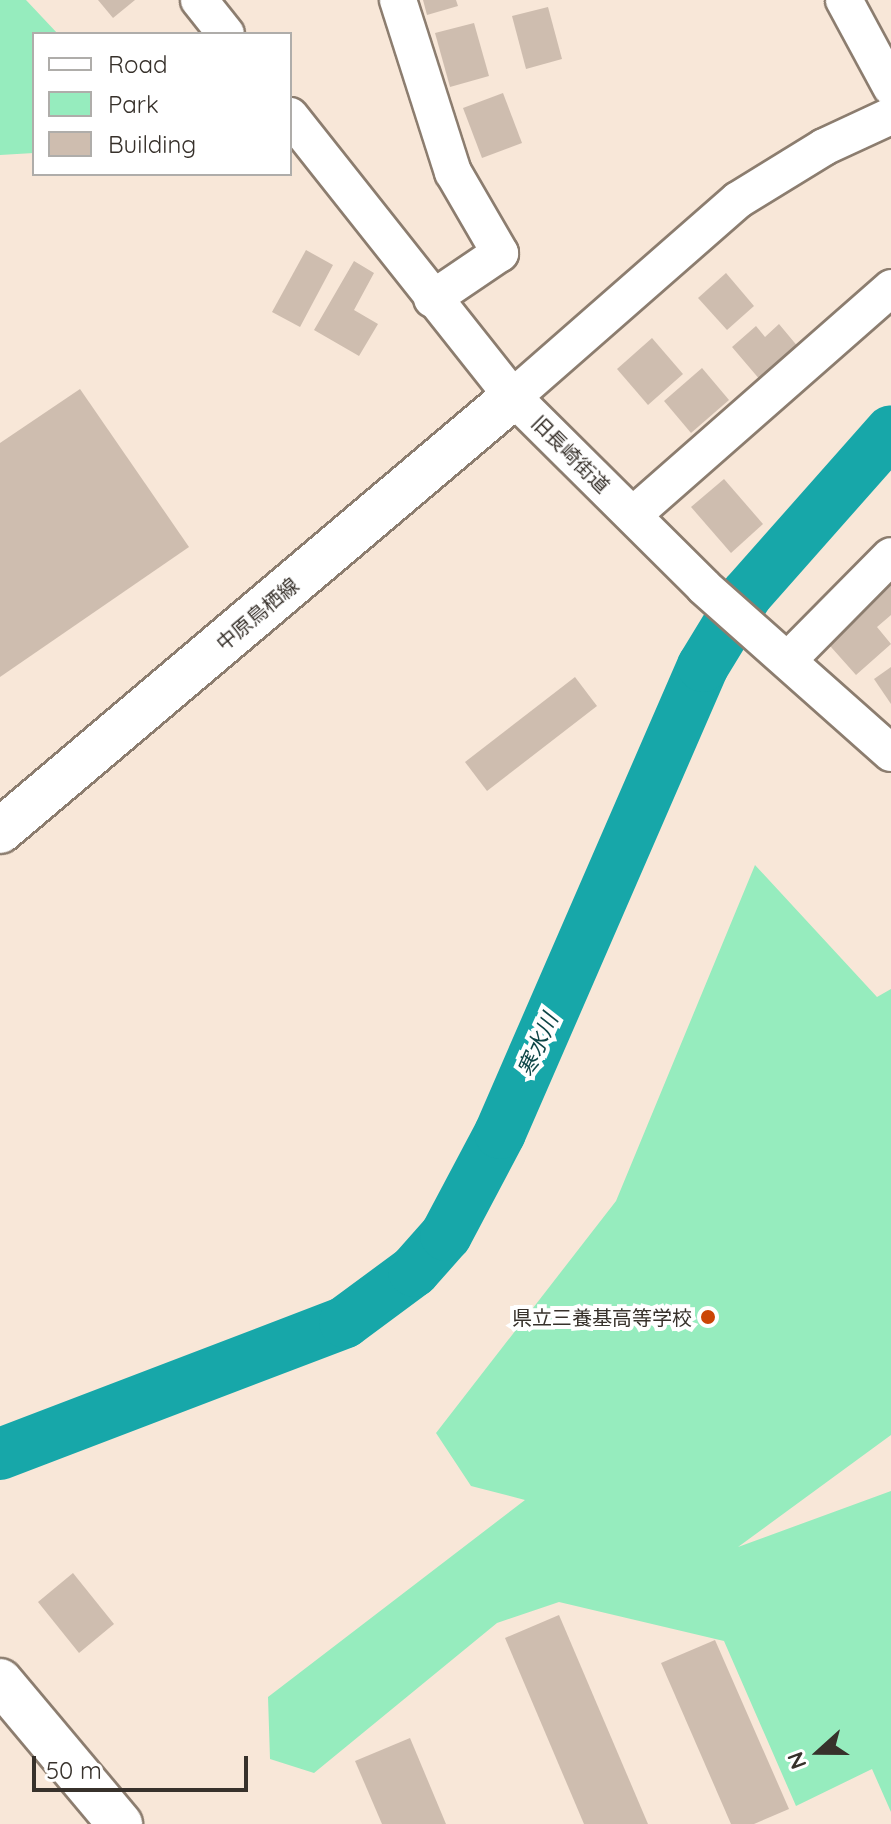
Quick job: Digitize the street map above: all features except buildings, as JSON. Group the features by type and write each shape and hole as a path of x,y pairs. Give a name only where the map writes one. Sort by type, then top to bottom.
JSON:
{"main road":[{"name":"中原鳥栖線","path":"0,831 513,397"},
{"path":"0,1681 120,1824"}],"street":[{"path":"199,0 224,32"},
{"path":"398,0 453,172 500,253 432,299"},
{"path":"844,0 891,87"},
{"path":"513,397 738,200 824,147 891,116"},
{"name":"旧長崎街道","path":"292,119 432,299 513,397 704,587 891,753"},
{"path":"633,515 891,288"},
{"path":"788,660 891,556"}],"green space":[{"path":"0,0 26,0 56,32 32,32 32,153 0,155"},
{"name":"県立三養基高等学校","path":"755,865 877,997 891,989 891,1435 738,1547 891,1491 891,1812 872,1769 796,1806 724,1641 559,1602 497,1623 314,1773 270,1759 268,1697 525,1500 471,1486 436,1433 616,1201"}],"waterway":[{"name":"寒水川","path":"0,1454 345,1322 414,1271 446,1235 500,1133 703,666 747,594 891,431"}],"place":[{"name":"県立三養基高等学校","path":"708,1317"}]}
